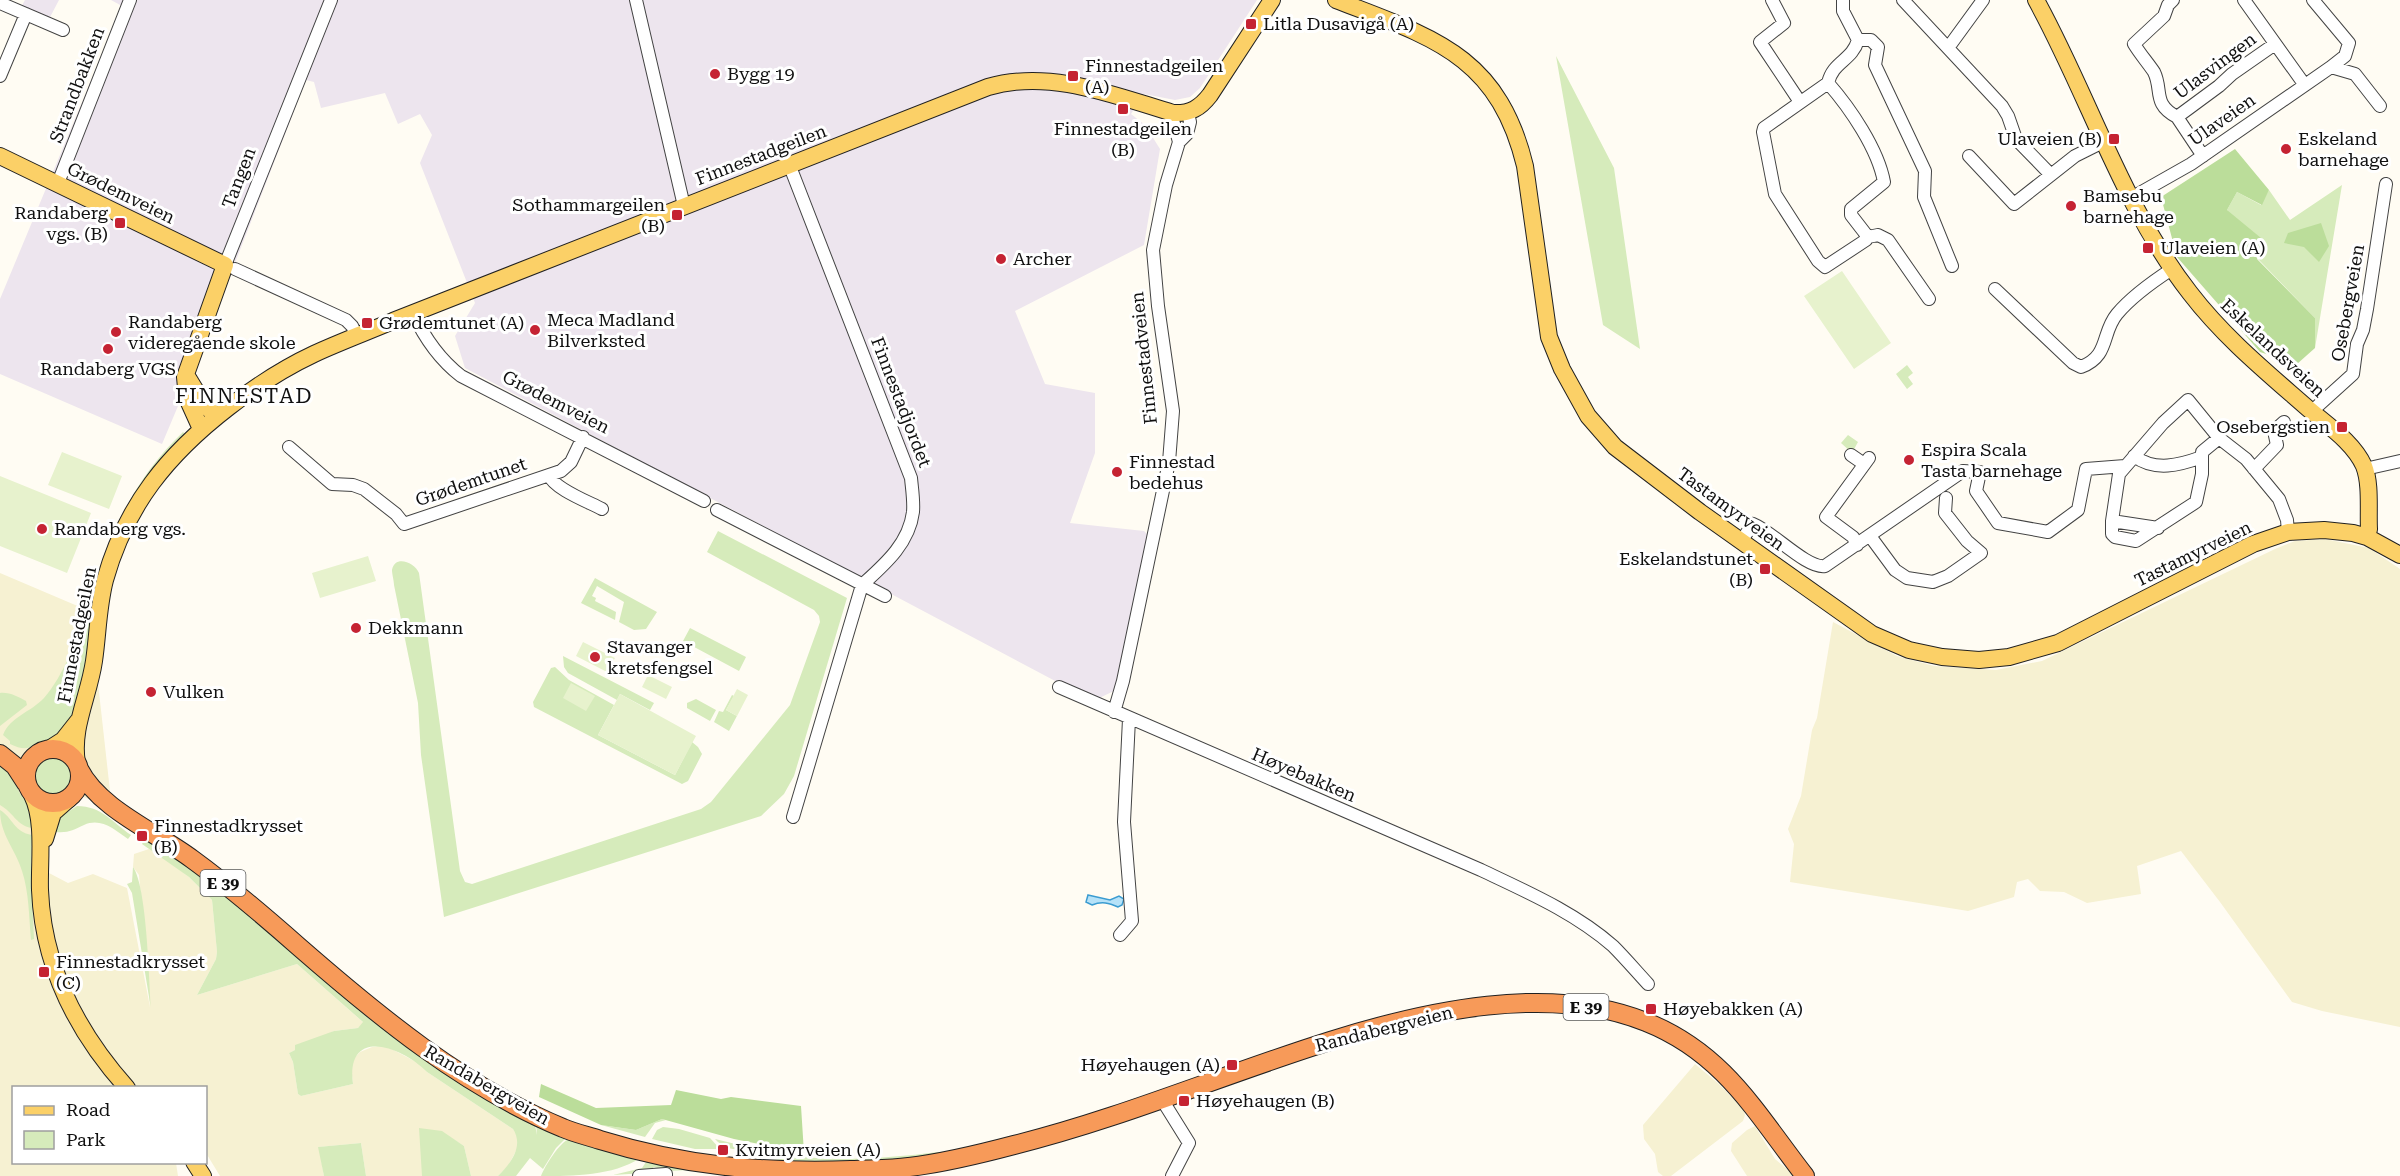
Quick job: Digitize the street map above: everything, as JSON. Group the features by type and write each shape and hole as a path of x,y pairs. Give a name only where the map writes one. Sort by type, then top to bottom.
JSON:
{"highway":[{"name":"E 39","path":"0,749 17,753 62,750 78,766"},
{"path":"29,789 28,764 43,752"},
{"path":"0,754 15,766 29,789"},
{"path":"69,799 77,789 78,766"},
{"name":"Randabergveien","path":"78,766 90,787 105,804 152,831 198,863 332,975 418,1038 466,1068 549,1110 588,1126 660,1145 749,1161 834,1165 948,1159 1049,1136 1355,1033 1432,1013 1537,1004 1579,1006 1622,1014 1674,1035 1707,1057 1741,1090 1805,1176"},
{"name":"E 39","path":"29,789 50,804 69,799"},
{"name":"Randabergveien","path":"69,799 105,804"}],"main road":[{"path":"1181,113 1197,108 1210,95 1272,0"},
{"name":"Tastamyrveien","path":"1336,0 1427,36 1452,51 1476,70 1509,118 1525,166 1550,336 1562,369 1588,416 1615,447 1741,541 1872,634 1909,650 1942,657 1979,660 2009,657 2058,643 2253,544 2288,532 2324,530 2360,535"},
{"name":"Eskelandsveien","path":"2036,0 2131,198 2172,269 2212,320 2357,454 2365,469"},
{"name":"Finnestadgeilen","path":"78,766 75,746 93,667 105,582 129,518 150,483 178,449 243,397 287,369 313,354 413,313 987,87 1020,80 1062,83 1181,113"},
{"name":"Grødemveien","path":"0,156 230,267"},
{"name":"Tangen","path":"186,372 230,267"},
{"path":"186,372 195,392 216,417"},
{"path":"186,372 185,391 201,429"},
{"path":"2365,469 2369,529 2360,535 2400,555"},
{"name":"Finnestadgeilen","path":"43,752 63,740 80,717"},
{"path":"29,789 38,813 40,894 45,929 60,984 86,1035 125,1086"},
{"path":"40,861 53,813 69,799"}],"street":[{"name":"Strandbakken","path":"58,183 130,0"},
{"name":"Tangen","path":"230,267 331,0"},
{"path":"636,0 684,206"},
{"path":"1772,0 1784,22 1760,42 1800,102"},
{"path":"1843,0 1843,11 1858,40"},
{"path":"1903,0 2002,106 2016,139 2051,175"},
{"path":"1948,48 1983,0"},
{"name":"Ulasvingen","path":"2173,0 2168,5 2164,16 2134,44 2155,75 2160,101 2171,114 2177,117 2203,156"},
{"path":"2244,0 2304,84"},
{"path":"2313,0 2349,43 2345,56 2331,66"},
{"path":"0,3 63,30"},
{"path":"0,76 26,14"},
{"path":"1858,40 1871,39 1878,47 1876,68 1924,171 1924,197 1952,266"},
{"path":"1858,40 1850,55 1832,70 1828,83 1764,128 1762,132 1775,194 1818,261 1825,267 1868,237 1878,235 1888,240 1929,299"},
{"name":"Ulasvingen","path":"2177,117 2275,44"},
{"path":"2331,66 2355,74 2380,106"},
{"name":"Ulaveien","path":"2131,198 2203,156 2331,66"},
{"path":"1828,83 1862,130 1884,179 1883,184 1851,209 1851,215 1868,237"},
{"name":"Finnestadveien","path":"1114,712 1123,681 1169,462 1173,411 1158,306 1153,250 1159,214 1179,142 1187,134 1190,122 1181,113"},
{"path":"1969,156 2014,204 2075,156 2105,141"},
{"name":"Finnestadjordet","path":"789,165 911,478 913,513 902,544 884,566 862,585"},
{"name":"Osebergveien","path":"2311,412 2353,374 2357,344 2363,330 2367,309 2386,184"},
{"name":"Grødemveien","path":"230,267 346,320 357,336"},
{"path":"1995,289 2073,363 2081,367 2098,356 2115,316 2145,288 2172,269"},
{"name":"Grødemveien","path":"413,313 425,338 436,353 462,376 704,501"},
{"path":"2219,438 2202,451 2197,500 2136,541 2113,536 2111,532 2117,478 2163,423 2188,400 2219,438 2238,452 2279,499 2287,520 2288,532"},
{"path":"2254,469 2277,445 2274,431 2284,422"},
{"name":"Grødemtunet","path":"289,447 332,484 353,485 364,489 389,508 404,524 549,475 569,466 584,437"},
{"path":"1851,455 1867,461 1826,517 1853,537 1857,545"},
{"path":"2134,456 2145,463 2156,466 2174,465 2202,457"},
{"path":"2365,469 2400,461"},
{"path":"1741,541 1753,524 1763,528 1813,565 1823,567 1963,471 1980,472 1976,491 1998,523 2048,532 2078,510 2086,468 2125,466"},
{"name":"Grødemtunet","path":"549,475 559,486 602,509"},
{"path":"1870,536 1894,570 1907,578 1933,582 1948,576 1981,553 1967,541 1946,513 1946,498"},
{"path":"717,510 885,597"},
{"path":"793,817 862,585"},
{"path":"1059,687 1129,719 1124,822 1132,921 1120,935"},
{"name":"Høyebakken","path":"1129,719 1481,870 1550,903 1579,920 1614,947 1648,984"},
{"path":"1161,1098 1189,1143 1172,1176"},
{"path":"639,1176 666,1175"}],"shaded area":[{"path":"25,0 59,0 48,21 20,9"},
{"path":"111,0 1257,0 1200,88 1190,97 1175,100 1144,94 1131,114 1145,125 1160,149 1144,245 1015,311 1045,384 1095,393 1095,453 1070,523 1144,531 1148,535 1116,690 1093,701 465,368 455,336 475,303 420,163 432,135 420,114 398,124 385,93 321,108 314,82 306,80 197,361 162,444 0,374 0,299 122,6"},
{"path":"2325,539 2369,548 2400,569 2400,1027 2322,1011 2292,1002 2181,851 2137,866 2141,894 2087,903 2064,892 2040,891 2028,879 2017,882 2014,897 1968,911 1790,882 1794,844 1788,829 1801,796 1833,622 1897,656 1934,666 1996,670 2042,661 2295,541"},
{"path":"0,573 94,613 94,647 112,809 74,793 30,863 68,883 93,874 127,888 150,1007 139,875 133,867 134,854 149,849 189,877 212,900 216,959 197,995 297,964 364,1023 358,1028 334,1031 289,1053 293,1062 298,1094 301,1096 353,1084 351,1067 355,1057 372,1047 386,1046 420,1064 427,1072 513,1129 518,1136 517,1149 508,1166 498,1176 471,1176 464,1146 442,1132 422,1176 366,1176 361,1143 319,1147 324,1176 220,1176 207,1155 207,1086 12,1086 12,1164 176,1164 178,1176 0,1176"},
{"path":"1695,1064 1719,1084 1743,1109 1745,1115 1743,1121 1671,1176 1663,1176 1658,1172 1655,1154 1644,1139 1643,1125"},
{"path":"1755,1126 1775,1159 1795,1176 1747,1176 1731,1151 1732,1143"}],"green space":[{"path":"1556,56 1614,168 1640,349 1603,325"},
{"path":"2235,149 2269,190 2262,205 2237,192 2227,210 2261,238 2257,259 2315,318 2315,348 2297,364 2260,352 2177,257 2161,197"},
{"path":"2342,185 2315,348 2315,318 2257,258 2227,210 2237,192 2261,205 2269,190 2290,220"},
{"path":"2321,223 2329,246 2319,262 2304,247 2284,243 2288,233"},
{"path":"1842,271 1891,343 1854,369 1804,296"},
{"path":"1907,365 1913,373 1908,377 1913,384 1907,389 1896,374"},
{"path":"183,432 185,434 92,607 97,581 108,547 124,511 144,478"},
{"path":"1848,435 1858,442 1852,453 1841,443"},
{"path":"62,452 122,476 109,509 48,485"},
{"name":"Randaberg vgs.","path":"0,476 91,513 67,573 0,546"},
{"path":"718,531 847,598 794,776 784,794 761,816 444,917 421,755 418,703 394,585 392,570 394,565 401,561 409,563 419,573 460,871 465,882 472,884 701,809 711,802 790,705 820,622 819,616 814,610 707,552"},
{"path":"368,556 376,581 320,598 312,573"},
{"path":"595,578 657,612 646,629 634,630 619,622 624,602 597,586 592,596 596,598 595,601 616,612 615,620 581,603"},
{"path":"89,617 92,621 82,692 68,723 56,736 37,746 22,748 10,744 10,741 3,735 6,729 39,703 51,689"},
{"path":"690,628 746,657 739,671 683,641"},
{"name":"Stavanger kretsfengsel","path":"583,642 615,658 607,672 576,656"},
{"path":"563,656 654,703 650,710 620,694 617,700 568,673 564,667"},
{"path":"555,667 569,680 614,705 598,735 675,775 692,742 698,747 702,754 688,781 682,784 534,707 533,702 551,668"},
{"path":"648,675 672,687 666,699 642,687"},
{"path":"571,683 595,696 586,711 563,698"},
{"path":"737,689 748,695 737,716 726,710"},
{"path":"0,693 17,696 26,701 27,705 0,726"},
{"path":"620,694 696,736 675,775 598,735"},
{"path":"732,695 734,696 726,710 737,716 729,731 714,722 719,711 723,712"},
{"path":"696,699 716,710 710,721 687,708 687,703"},
{"path":"53,758 66,764 72,777 66,790 53,796 40,790 34,777 40,764"},
{"path":"0,762 14,774 19,792 30,808 32,828 22,825 0,805"},
{"path":"77,806 100,812 131,835 128,839 107,826 96,823 90,823 68,832 56,832 60,817"},
{"path":"0,810 17,828 32,835 34,939 31,940 24,879 2,827"},
{"path":"145,839 159,844 535,1125 537,1135 536,1122 568,1136 556,1148 543,1169 530,1158 516,1176 498,1176 507,1166 517,1148 513,1129 404,1055 390,1049 378,1046 366,1048 358,1054 353,1066 353,1084 301,1096 298,1094 293,1062 289,1053 295,1050 295,1045 334,1031 358,1028 363,1022 297,964 197,995 216,959 212,900 189,877 142,844"},
{"path":"133,867 138,878 144,913 151,1009 132,893 127,884 132,882"},
{"path":"541,1084 596,1108 671,1105 676,1090 721,1099 731,1097 801,1106 804,1153 734,1139 662,1119 636,1130 601,1125 539,1097"},
{"path":"662,1119 666,1120 655,1123 645,1137 601,1125 636,1130"},
{"path":"663,1127 710,1138 720,1149 695,1149 652,1139 657,1130"},
{"path":"419,1128 442,1131 464,1146 471,1176 422,1176"},
{"path":"570,1138 640,1158 605,1172 541,1176 557,1150"},
{"path":"715,1139 752,1148 732,1149"},
{"path":"361,1143 366,1176 324,1176 318,1147"},
{"path":"761,1150 828,1159 895,1157 939,1152 941,1154 893,1160 808,1162 748,1154"},
{"path":"648,1159 689,1170 668,1171 654,1167 645,1173 613,1175 642,1168"}],"water":[{"path":"1088,895 1110,900 1119,896 1124,899 1122,905 1118,907 1105,903 1092,905 1086,902"}],"place":[{"name":"Litla Dusavigå (A)","path":"1251,24"},
{"name":"Bygg 19","path":"715,74"},
{"name":"Finnestadgeilen (A)","path":"1073,76"},
{"name":"Finnestadgeilen (B)","path":"1123,109"},
{"name":"Ulaveien (B)","path":"2114,139"},
{"name":"Eskeland barnehage","path":"2286,149"},
{"name":"Bamsebu barnehage","path":"2071,206"},
{"name":"Sothammargeilen (B)","path":"677,215"},
{"name":"Randaberg vgs. (B)","path":"120,223"},
{"name":"Ulaveien (A)","path":"2148,248"},
{"name":"Archer","path":"1001,259"},
{"name":"Grødemtunet (A)","path":"367,323"},
{"name":"Meca Madland Bilverksted","path":"535,330"},
{"name":"Randaberg videregående skole","path":"116,332"},
{"name":"Randaberg VGS","path":"108,349"},
{"name":"Osebergstien","path":"2342,427"},
{"name":"Espira Scala Tasta barnehage","path":"1909,460"},
{"name":"Finnestad bedehus","path":"1117,472"},
{"name":"Randaberg vgs.","path":"42,529"},
{"name":"Eskelandstunet (B)","path":"1765,569"},
{"name":"Dekkmann","path":"356,628"},
{"name":"Stavanger kretsfengsel","path":"595,657"},
{"name":"Vulken","path":"151,692"},
{"name":"Finnestadkrysset (B)","path":"142,836"},
{"name":"Finnestadkrysset (C)","path":"44,972"},
{"name":"Høyebakken (A)","path":"1651,1009"},
{"name":"Høyehaugen (A)","path":"1232,1065"},
{"name":"Høyehaugen (B)","path":"1184,1101"},
{"name":"Kvitmyrveien (A)","path":"723,1150"}],"district":[{"name":"FINNESTAD","path":"244,396"}]}
